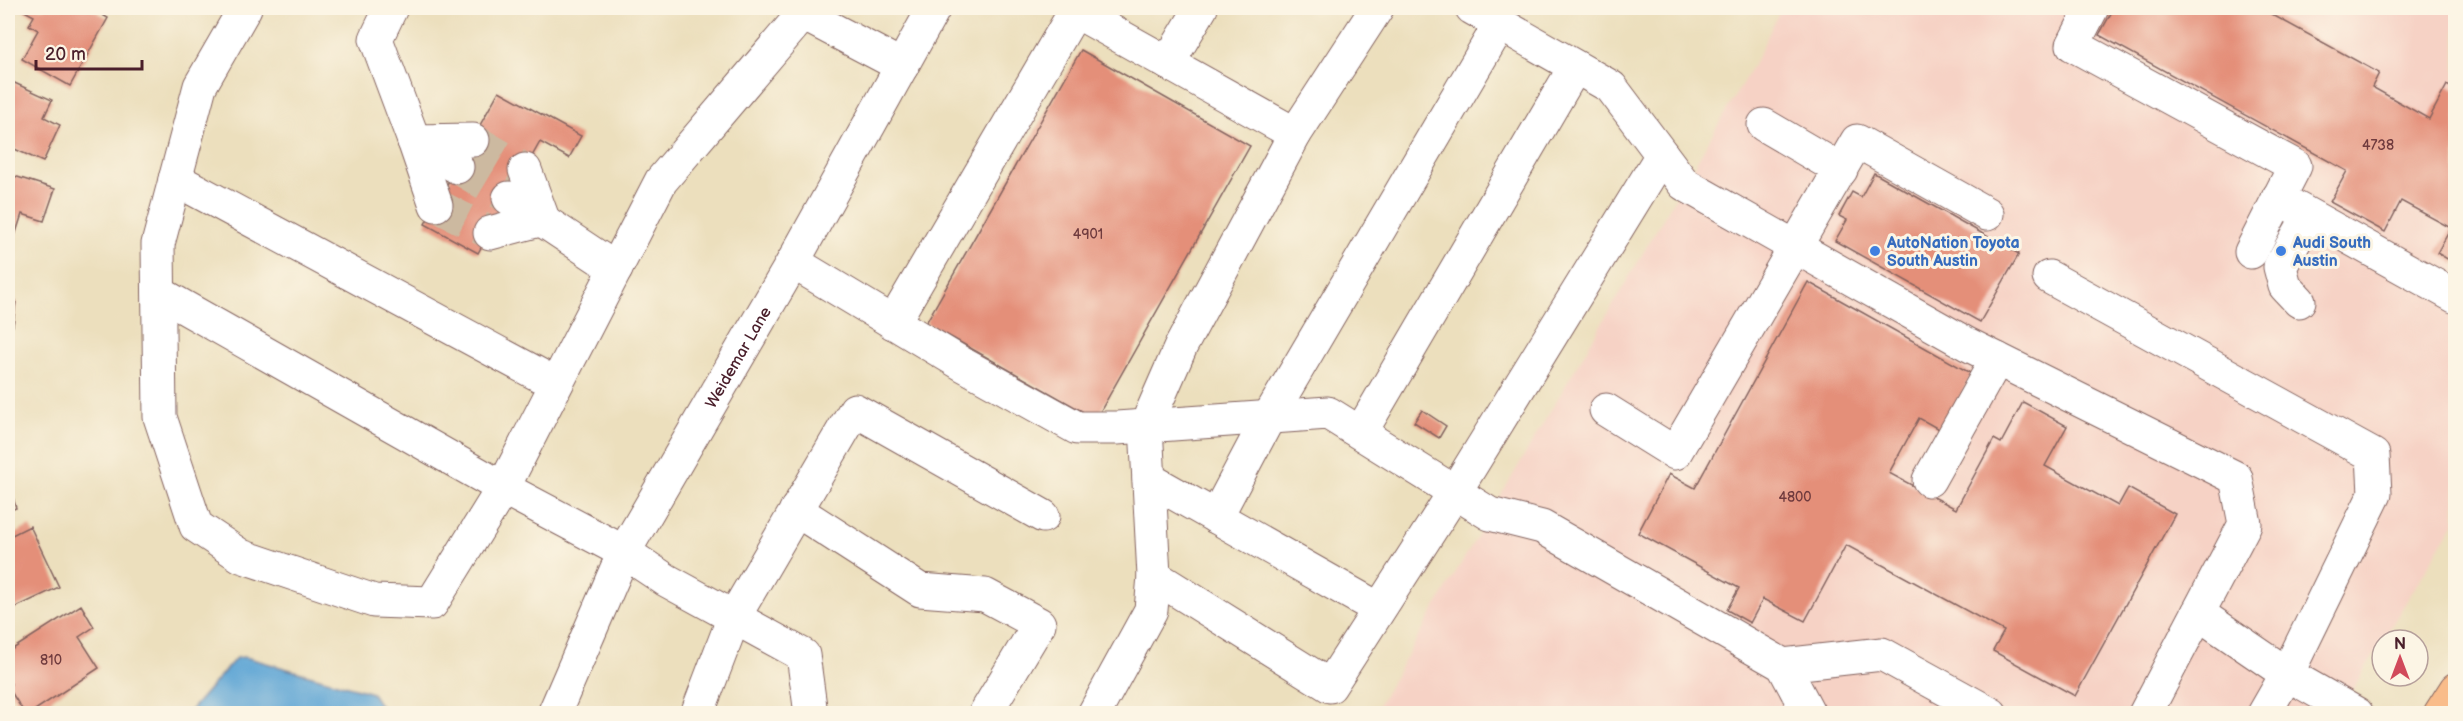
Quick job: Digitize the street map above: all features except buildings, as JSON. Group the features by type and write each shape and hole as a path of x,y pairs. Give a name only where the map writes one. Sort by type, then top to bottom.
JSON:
{"main road":[{"path":"2440,714 2456,689"}],"street":[{"path":"245,8 200,86 158,244 160,417 196,526 241,556 374,601 432,603 503,488 661,181 801,10 902,66"},
{"path":"391,8 376,39 414,141 456,170 414,141"},
{"name":"Weidemar Lane","path":"554,714 624,552 793,262 934,8"},
{"path":"1168,63 1201,8"},
{"path":"1094,714 1151,610 1154,576 1146,426 1181,346 1294,134 1377,8"},
{"path":"1472,8 1611,87 1684,184 1997,359 2236,478 2246,524 2145,714"},
{"path":"2092,8 2073,45 2295,166 2251,252"},
{"path":"894,323 1076,9 1294,134"},
{"path":"1216,517 1269,417 1500,24"},
{"path":"1360,432 1575,67"},
{"path":"1764,125 1841,170"},
{"path":"1606,410 1675,453 1797,248 1857,141 1987,214"},
{"path":"1154,576 1330,686 1456,490 1662,155"},
{"path":"175,179 556,384"},
{"path":"2278,198 2456,297"},
{"path":"508,199 543,219 616,269"},
{"path":"2299,301 2285,286 2280,267 2309,216"},
{"path":"793,262 1077,428 1146,426 1328,413 1456,490 1490,514 1542,526 1782,665 1809,714"},
{"path":"2049,277 2373,455 2375,494 2287,674 2264,714"},
{"path":"159,293 503,488 624,552 666,580 803,656 811,714"},
{"path":"1929,480 1997,359"},
{"path":"697,714 734,617 855,410 1043,516"},
{"path":"1149,479 1379,609"},
{"path":"796,510 920,590 985,595 1039,624 985,714"},
{"path":"2198,612 2287,674 2357,714"},
{"path":"1782,665 1882,654 1991,714"}],"shaded area":[{"name":"AutoNation Toyota South Austin","path":"1781,8 2455,8 2455,522 2390,628 2370,628 2370,661 2338,713 1373,714 1756,60"}],"water":[{"path":"245,657 372,693 385,713 188,713 236,658"}],"tunnel":[{"path":"473,140 525,170"},
{"path":"457,167 509,198"},
{"path":"436,205 490,233"}],"place":[{"name":"AutoNation Toyota South Austin","path":"1875,251"},
{"name":"Audi South Austin","path":"2281,251"}]}
